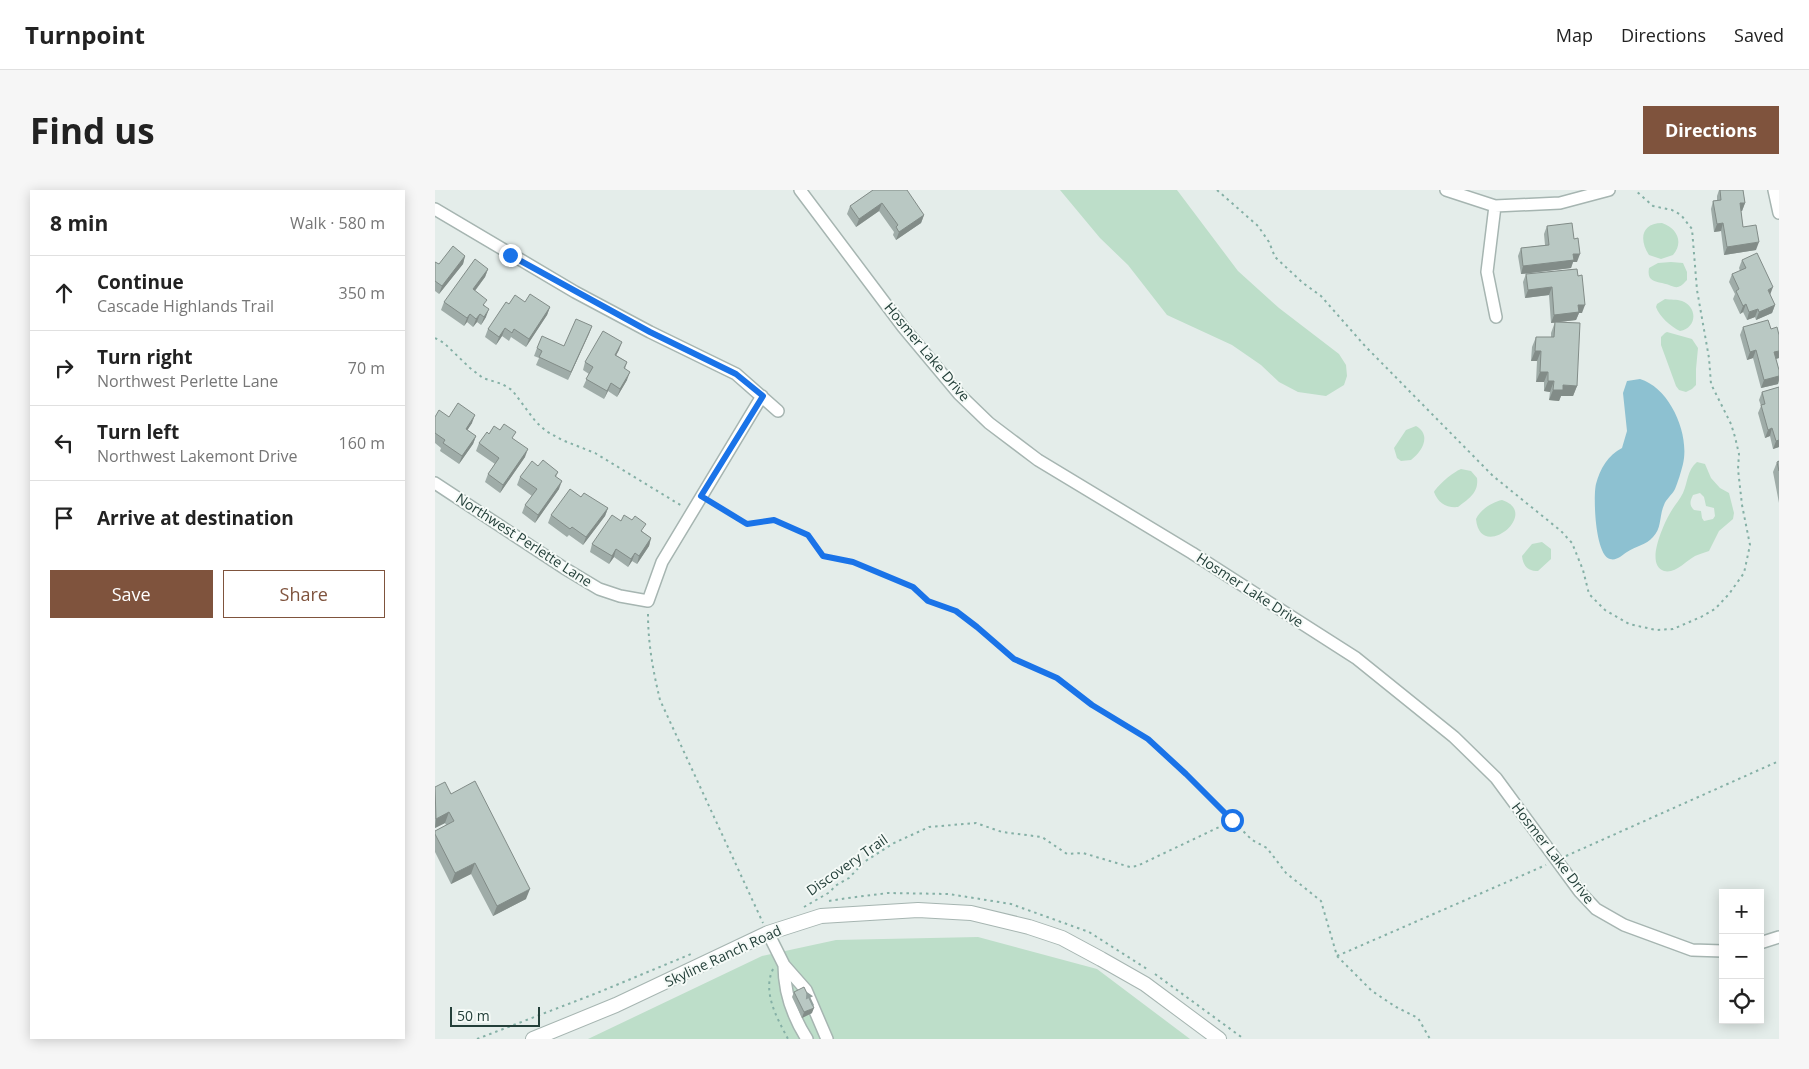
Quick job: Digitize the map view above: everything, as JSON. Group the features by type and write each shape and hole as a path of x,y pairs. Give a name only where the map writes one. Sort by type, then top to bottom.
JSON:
{"street":[{"name":"Hosmer Lake Drive","path":"800,190 903,327 959,394 989,423 1038,460 1192,553 1356,658 1454,737 1496,778 1580,892 1596,909 1624,925 1692,950 1719,951"},
{"path":"1446,190 1495,206 1560,203 1609,190"},
{"path":"1774,190 1779,213"},
{"path":"1495,206 1487,272 1496,317"},
{"path":"435,209 575,292 650,332 736,374 778,411"},
{"path":"648,601 662,562 763,396"},
{"name":"Northwest Perlette Lane","path":"435,483 563,568 599,588 620,596 648,601"},
{"name":"Skyline Ranch Road","path":"533,1039 633,998 768,933 821,916 919,910 971,913 1029,927 1062,938 1145,984 1219,1039"},
{"path":"768,933 783,963 806,990 827,1039"},
{"path":"1764,941 1779,937"},
{"path":"783,963 787,996 800,1028 807,1039"}],"path":[{"path":"1217,190 1258,226 1269,242 1275,257 1303,283 1321,296 1365,346 1493,476 1561,531 1572,543 1583,570 1589,594 1605,610 1629,624 1656,630 1673,629 1715,609 1729,594 1744,572 1750,545 1742,505 1738,469 1739,454 1735,437 1731,424 1711,384 1709,358 1697,290 1692,229 1681,215 1672,210 1653,206 1635,190"},
{"path":"435,338 444,342 469,368 483,378 502,384 512,390 536,422 546,431 562,440 595,453 693,512"},
{"path":"701,496 747,524 774,520 808,535 823,556 853,562 913,587 928,601 956,611 1014,659 1057,678 1092,705 1148,739 1252,840 1267,848 1286,873 1321,901 1337,956 1372,991 1396,1007 1418,1018 1430,1039"},
{"path":"648,601 648,636 652,664 661,700 768,933"},
{"name":"Discovery Trail","path":"796,910 830,892 835,886 849,878 864,862 895,843 929,827 976,823 1003,832 1042,837 1067,854 1083,853 1130,867 1137,866 1232,820"},
{"path":"477,1039 597,994 690,954"},
{"path":"783,963 771,970 768,988 775,1014 787,1039"}],"green space":[{"path":"1060,190 1177,190 1238,271 1279,308 1339,354 1346,365 1347,376 1344,385 1326,396 1298,392 1279,382 1261,365 1232,345 1167,315 1128,265 1100,238"},
{"path":"1662,223 1672,228 1675,232 1678,245 1673,255 1661,259 1649,255 1643,238 1646,229 1655,224"},
{"path":"1658,263 1683,263 1687,272 1687,280 1678,287 1653,281 1649,275 1649,268"},
{"path":"1665,299 1682,301 1691,308 1693,317 1690,326 1680,331 1669,324 1656,307 1657,304"},
{"path":"1667,332 1692,339 1698,348 1696,385 1686,392 1679,390 1676,386 1661,345 1661,337"},
{"path":"1416,426 1424,434 1422,448 1411,460 1401,461 1397,458 1394,448 1406,430"},
{"path":"1697,462 1705,464 1711,478 1720,488 1729,493 1734,513 1733,519 1719,531 1709,551 1695,556 1672,571 1664,571 1656,561 1657,545 1666,520 1683,493 1689,472","holes":["1700,493 1704,497 1706,506 1714,508 1715,516 1713,519 1704,521 1701,511 1694,510 1691,506 1693,495"]},
{"path":"1461,469 1471,471 1477,478 1475,492 1458,507 1446,506 1440,502 1434,492 1446,479"},
{"path":"1502,500 1513,506 1515,515 1512,523 1497,536 1487,536 1480,531 1476,519 1487,507"},
{"path":"1542,542 1551,549 1551,559 1538,571 1531,570 1525,565 1522,556 1532,544"},
{"path":"978,937 1097,969 1190,1039 588,1039 762,956 836,940"}],"water":[{"path":"1640,379 1651,384 1669,402 1680,426 1683,439 1683,464 1675,489 1664,505 1656,533 1644,544 1617,558 1610,559 1605,555 1598,537 1595,512 1596,484 1605,463 1622,448 1627,431 1623,393 1627,381"}],"building":[{"path":"873,190 907,190 924,215 899,232 896,227 898,225 882,203 859,219 850,206"},
{"path":"1720,190 1743,190 1745,203 1740,203 1743,227 1756,225 1759,242 1727,247 1723,223 1717,224 1713,201 1721,200"},
{"path":"1572,223 1574,239 1578,238 1580,254 1573,254 1574,260 1523,266 1521,248 1549,245 1547,226"},
{"path":"453,246 465,256 442,286 435,281 435,262 439,264"},
{"path":"1757,253 1773,287 1768,290 1775,305 1759,312 1758,309 1749,312 1746,304 1743,306 1736,291 1739,289 1732,274 1746,268 1742,260"},
{"path":"475,259 488,269 473,289 487,300 483,305 489,309 484,317 480,314 476,319 470,314 467,318 444,302"},
{"path":"1577,269 1578,276 1582,275 1585,305 1578,305 1579,312 1554,315 1552,287 1528,290 1526,274"},
{"path":"530,294 550,307 529,339 514,329 512,333 505,328 499,337 488,329 506,302 509,304 515,295 525,302"},
{"path":"576,319 592,326 571,372 539,357 542,351 537,348 542,336 564,346"},
{"path":"1768,320 1771,329 1777,327 1779,335 1779,351 1774,352 1779,376 1764,380 1756,350 1750,352 1743,327"},
{"path":"1555,322 1580,323 1577,386 1563,385 1563,390 1553,390 1554,381 1548,381 1548,372 1540,372 1541,351 1535,351 1536,337 1554,337"},
{"path":"603,331 622,342 615,355 627,362 624,368 630,372 620,389 611,383 607,391 586,379 593,367 585,362"},
{"path":"1779,387 1779,440 1776,441 1772,428 1768,430 1761,405 1765,404 1762,392"},
{"path":"458,403 475,415 466,429 476,436 462,456 443,443 445,440 435,433 435,417 439,410 449,417"},
{"path":"504,424 516,432 512,438 528,449 503,485 488,474 499,458 479,443 487,432 489,434 494,426 500,430"},
{"path":"543,460 558,472 555,476 562,481 538,515 525,505 537,489 520,477 532,461 538,466"},
{"path":"570,489 581,497 584,493 608,508 586,537 572,527 570,529 551,515"},
{"path":"612,515 621,521 624,515 632,520 635,516 646,524 641,531 651,538 639,556 635,553 631,559 616,549 612,556 592,544"},
{"path":"475,781 530,889 497,906 475,863 455,873 435,834 435,831 454,821 449,812 436,819 435,787 445,782 451,794"},
{"path":"804,987 814,1008 804,1012 794,992"}],"route":[{"path":"510,255 650,332 736,374 763,396 701,496 747,524 774,520 808,535 823,556 853,562 892,580 913,587 928,601 956,611 1014,659 1057,678 1092,705 1148,739 1232,820"}]}
